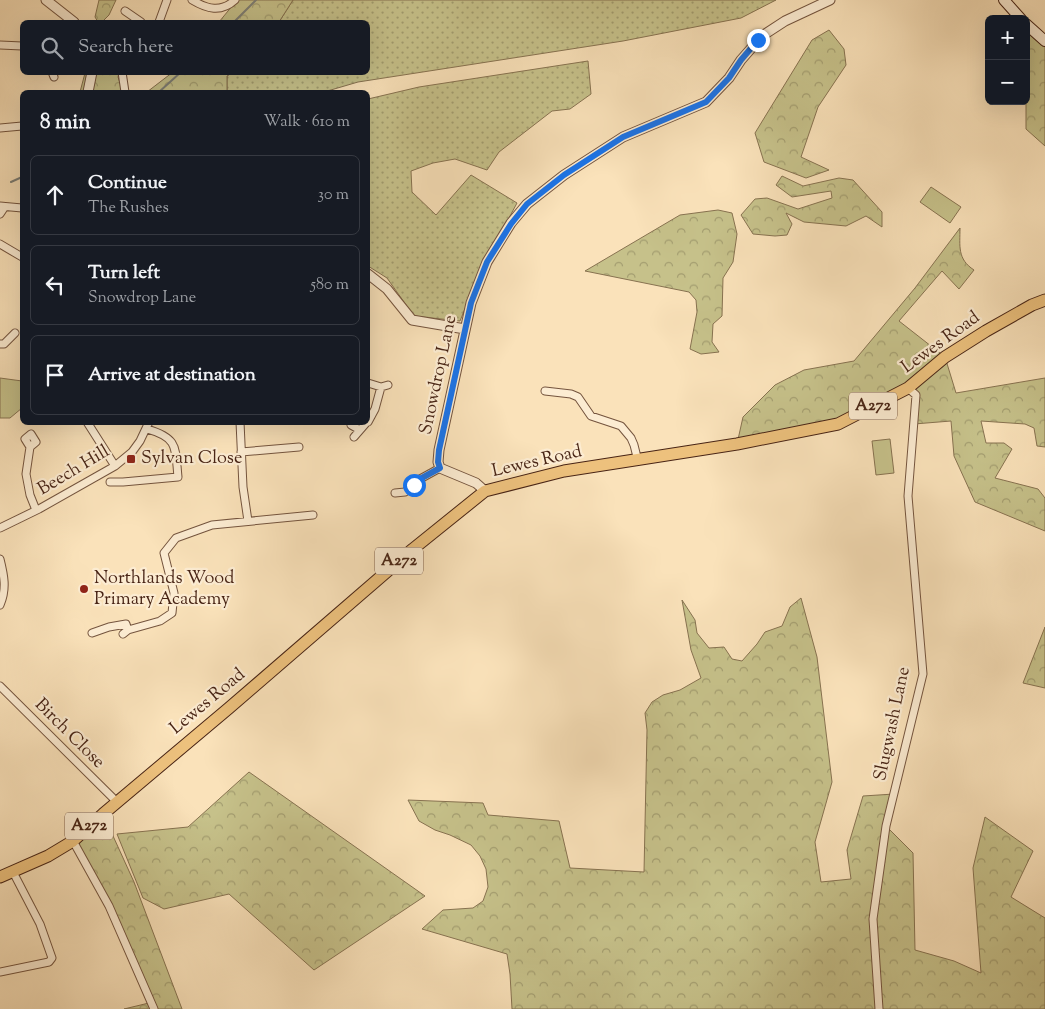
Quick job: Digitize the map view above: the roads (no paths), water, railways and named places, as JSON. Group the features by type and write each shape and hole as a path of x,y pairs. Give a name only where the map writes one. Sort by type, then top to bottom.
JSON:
{"highway":[{"name":"Lewes Road","path":"0,877 48,856 73,841 413,549 485,491 564,471 638,461 838,424 908,388 945,357 986,330 1045,300"}],"main road":[{"path":"1004,0 1017,15"},
{"path":"1030,28 1045,41"}],"street":[{"path":"46,0 71,20"},
{"path":"160,20 167,0"},
{"path":"192,0 214,9 224,9 235,0"},
{"name":"Snowdrop Lane","path":"440,468 438,462 439,450 471,303 487,262 511,224 527,204 564,175 623,137 706,102 729,78 741,60 762,36 785,21 830,0"},
{"path":"125,11 138,20"},
{"path":"0,46 20,46"},
{"path":"88,90 91,75"},
{"path":"122,75 125,90"},
{"path":"0,128 20,126"},
{"path":"1,209 20,208"},
{"path":"0,244 20,256"},
{"path":"370,276 387,289 412,320 466,329"},
{"path":"0,344 4,344 15,333"},
{"path":"370,383 385,386 370,418"},
{"name":"Slugwash Lane","path":"879,1009 874,919 886,826 923,674 908,496 916,394 908,388"},
{"path":"545,391 571,394 578,397 591,416 620,426 628,434 634,445 638,461"},
{"path":"89,425 115,466"},
{"path":"240,425 248,521"},
{"path":"351,425 360,430"},
{"path":"354,437 364,425"},
{"path":"110,482 178,477 175,448 170,439 148,426"},
{"name":"Beech Hill","path":"0,528 115,466 132,452 148,426"},
{"path":"30,447 26,474 30,496 36,510"},
{"path":"241,452 299,447"},
{"path":"395,493 405,492 420,479 440,468 476,483 485,491"},
{"path":"92,633 126,624 126,632 160,621 172,613 174,593 164,553 176,538 212,525 248,521 304,519 313,515"},
{"path":"0,559 5,585 4,596 0,604"},
{"name":"Birch Close","path":"0,686 117,802"},
{"path":"73,841 109,906 154,1009"},
{"path":"0,972 49,962 52,958 40,924 13,872"}],"waterway":[{"path":"236,20 256,0"},
{"path":"161,90 178,75"},
{"path":"11,182 20,178"}],"place":[{"name":"Sylvan Close","path":"131,459"},
{"name":"Northlands Wood Primary Academy","path":"84,589"}]}
